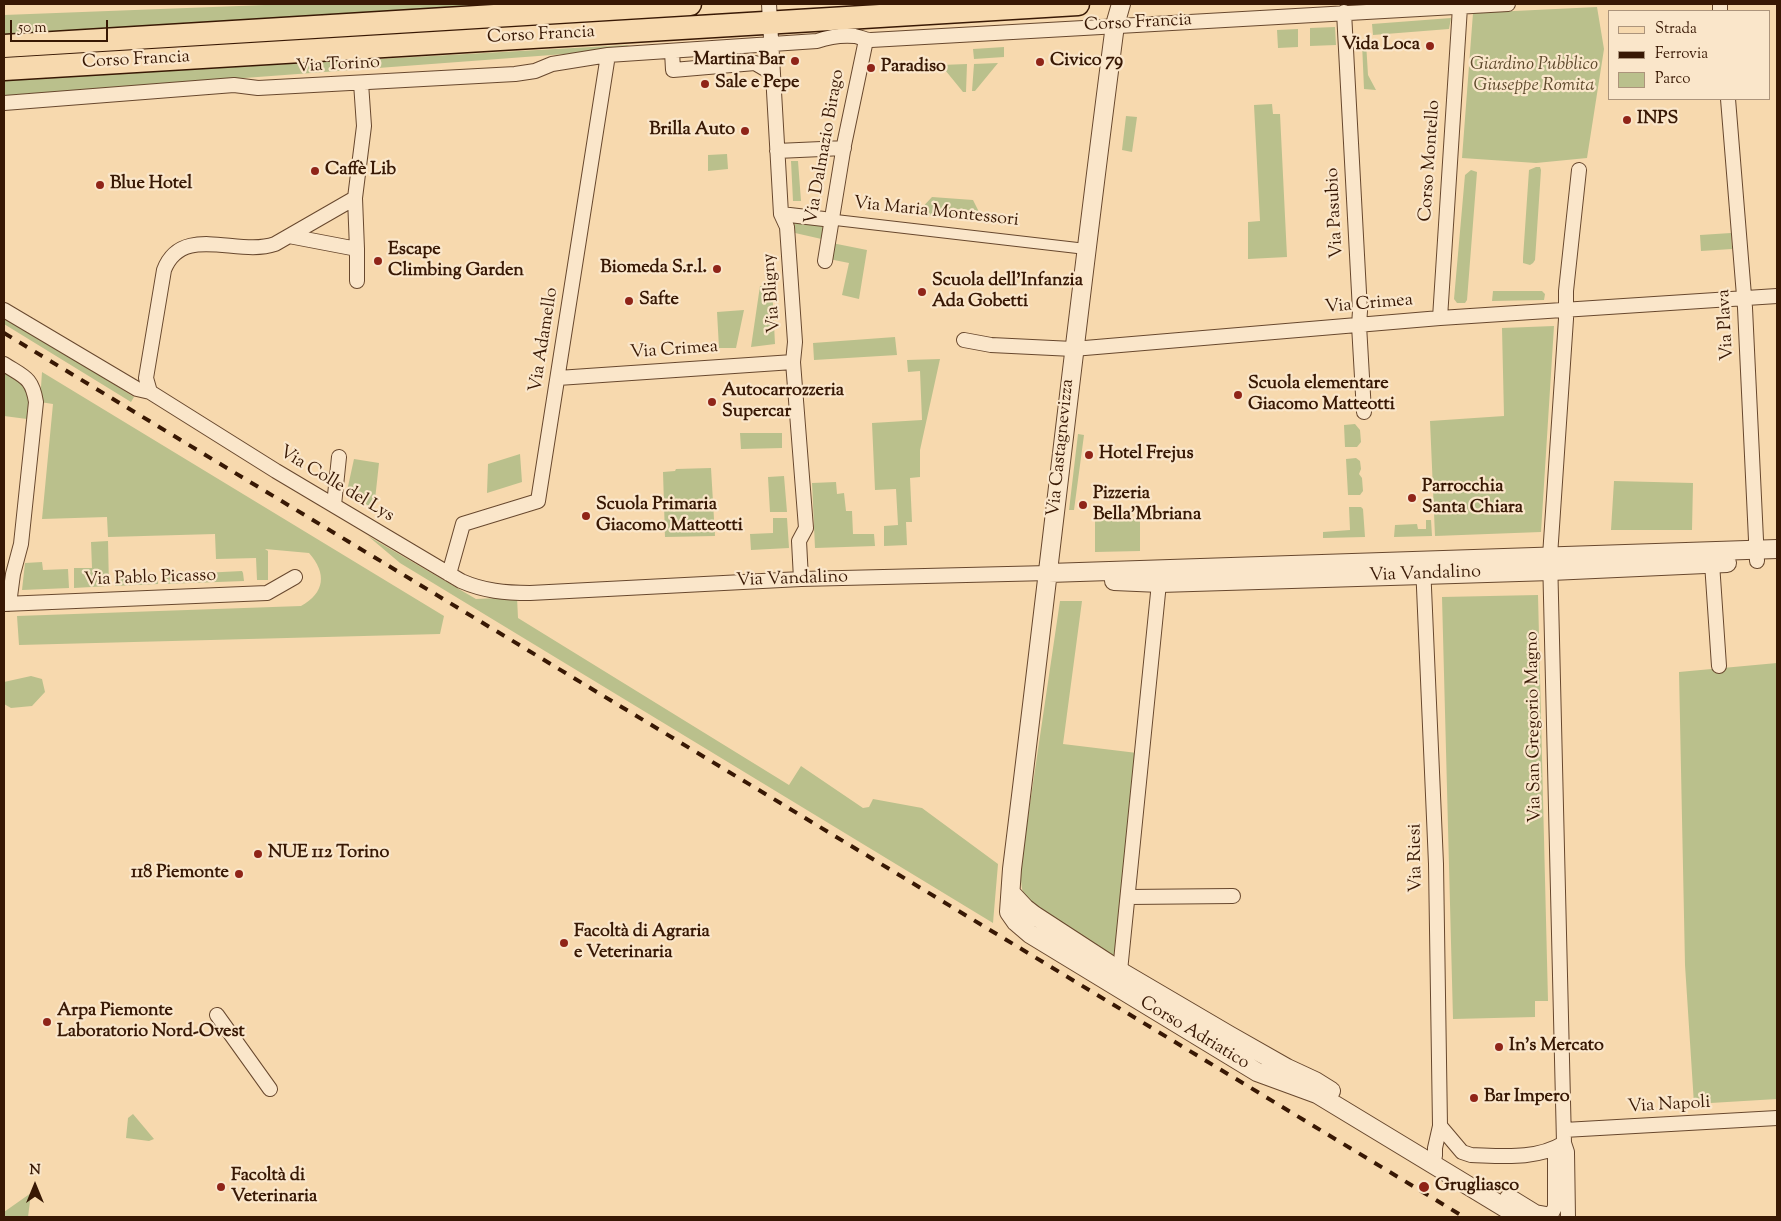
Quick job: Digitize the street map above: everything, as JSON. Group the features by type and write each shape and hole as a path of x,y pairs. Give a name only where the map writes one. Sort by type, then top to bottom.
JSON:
{"main road":[{"name":"Corso Francia","path":"4,46 690,4"},
{"name":"Corso Francia","path":"4,69 770,24 821,12 1078,4"}],"street":[{"name":"Via Castagnevizza","path":"1011,893 1013,859 1049,573 1073,349 1115,25 1121,4"},
{"name":"Corso Francia","path":"770,24 855,36 866,40 1508,4"},
{"name":"Corso Montello","path":"1440,318 1460,7"},
{"name":"Via Pasubio","path":"1344,12 1364,412"},
{"name":"Via Torino","path":"4,102 234,85 258,88 515,74 535,71 552,64 608,55 672,51 770,24"},
{"name":"Via Bligny","path":"770,24 781,214 787,227 794,342 793,362 806,528 800,541 801,579"},
{"name":"Via Dalmazio Birago","path":"824,261 828,220 866,40"},
{"path":"672,51 674,70 755,63 772,73"},
{"name":"Via Adamello","path":"449,574 463,524 538,501 608,55"},
{"path":"357,281 355,198 364,126 361,83"},
{"name":"Via Plava","path":"1728,100 1744,298 1756,555"},
{"path":"777,151 844,148"},
{"path":"1565,311 1580,170"},
{"path":"150,392 146,378 160,290 167,261 172,254 189,244 199,243 239,248 268,247 355,198"},
{"name":"Via Maria Montessori","path":"781,214 1086,249"},
{"path":"289,236 357,249"},
{"name":"Via Crimea","path":"964,340 992,345 1073,349 1359,324 1777,296"},
{"name":"Via Colle del Lys","path":"4,310 137,389 150,392 212,432 449,574 475,587 492,592 510,593"},
{"name":"Via San Gregorio Magno","path":"1554,1217 1555,1152 1564,1136 1550,564 1565,311"},
{"name":"Via Crimea","path":"558,378 793,362"},
{"path":"4,364 29,380 34,390 36,402 21,544 6,604"},
{"path":"334,505 339,457"},
{"name":"Via Vandalino","path":"510,593 801,579 1074,571 1160,576 1550,564 1712,563 1777,549"},
{"name":"Via Vandalino","path":"1550,564 1756,555 1777,560"},
{"path":"1712,563 1718,666"},
{"name":"Via Riesi","path":"1424,567 1436,864 1440,1126 1435,1156"},
{"path":"1120,971 1160,576"},
{"name":"Via Pablo Picasso","path":"6,604 267,593 294,577"},
{"name":"Corso Adriatico","path":"1011,893 1034,916 1120,971 1287,1068 1315,1081 1435,1156 1535,1214 1554,1217"},
{"name":"Corso Adriatico","path":"1011,893 1009,912 1016,922 1030,934 1257,1072 1317,1094 1520,1217"},
{"path":"1128,897 1233,896"},
{"path":"217,1015 270,1089"},
{"name":"Via Napoli","path":"1440,1126 1462,1152 1471,1155 1534,1155 1555,1148 1564,1136 1777,1118"}],"green space":[{"path":"291,4 549,4 4,37 4,15"},
{"name":"Giardino Pubblico Giuseppe Romita","path":"1597,7 1604,49 1587,158 1536,163 1462,158 1473,13"},
{"path":"1451,18 1449,29 1373,35 1372,24"},
{"path":"1335,27 1336,45 1310,46 1310,28"},
{"path":"1298,29 1298,47 1278,48 1277,30"},
{"path":"1366,42 1368,75 1376,90 1364,89 1362,43"},
{"path":"627,45 633,47 605,51 4,96 4,80"},
{"path":"1004,47 1004,57 974,59 973,49"},
{"path":"998,63 975,91 972,91 974,64"},
{"path":"967,64 966,92 963,92 941,65"},
{"path":"1272,104 1273,114 1280,114 1287,257 1248,259 1248,222 1260,221 1254,105"},
{"path":"1126,116 1137,117 1132,152 1122,150"},
{"path":"727,154 728,169 708,171 708,155"},
{"path":"791,161 798,161 801,201 793,201"},
{"path":"1540,167 1541,170 1535,260 1530,265 1523,263 1523,258 1529,170"},
{"path":"1471,170 1477,172 1467,300 1465,303 1457,303 1454,299 1465,175"},
{"path":"932,197 973,200 984,222 916,214"},
{"path":"794,219 830,222 826,240 795,233"},
{"path":"1731,233 1732,249 1701,251 1700,235"},
{"path":"832,243 867,250 859,299 842,295 849,263 829,259"},
{"path":"772,285 775,344 751,347 760,286"},
{"path":"1493,291 1542,291 1545,294 1544,300 1492,301"},
{"path":"744,310 736,348 719,348 717,312"},
{"path":"4,315 134,397 131,402 4,324"},
{"path":"1554,326 1541,532 1435,536 1430,421 1504,416 1502,328"},
{"path":"895,337 897,355 814,360 813,343"},
{"path":"940,359 920,450 920,477 910,478 912,522 906,522 907,545 884,546 884,526 898,525 896,489 875,490 872,423 922,420 920,371 908,372 907,360"},
{"path":"4,369 25,384 27,388 29,399 27,419 4,416"},
{"path":"42,372 444,616 440,634 19,645 17,616 301,606 315,595 321,582 319,568 309,553 265,549 268,551 268,580 257,580 256,558 216,559 215,534 108,537 107,517 42,519 53,404 40,402"},
{"path":"1355,424 1360,430 1361,442 1357,447 1345,447 1344,425"},
{"path":"740,433 782,433 782,448 741,449"},
{"path":"1078,434 1084,435 1074,510 1069,510"},
{"path":"520,454 522,482 487,493 488,464"},
{"path":"1356,458 1360,461 1361,469 1359,474 1362,478 1363,491 1360,495 1348,495 1346,459"},
{"path":"354,459 379,463 374,509 349,495 347,491"},
{"path":"711,468 715,536 665,537 663,472 675,471 676,469"},
{"path":"784,476 787,512 770,512 768,477"},
{"path":"1614,481 1693,483 1692,530 1611,530"},
{"path":"836,482 837,494 844,493 846,511 852,511 853,534 874,534 875,546 815,548 812,483"},
{"path":"1349,507 1361,507 1363,509 1365,537 1323,538 1323,532 1350,530"},
{"path":"773,518 787,518 789,548 751,550 750,534 773,533"},
{"path":"1095,519 1140,519 1140,551 1095,552"},
{"path":"1426,520 1431,520 1432,536 1394,537 1395,525 1417,524 1418,529 1426,529"},
{"path":"368,536 476,599 517,597 518,618 789,785 801,766 863,808 869,807 873,799 922,808 998,864 993,923 400,563"},
{"path":"108,541 109,586 74,588 74,568 92,568 91,542"},
{"path":"42,562 43,570 68,569 69,588 22,590 25,563"},
{"path":"242,571 244,581 164,584 163,575"},
{"path":"157,575 158,584 115,586 114,577"},
{"path":"1538,595 1548,1001 1535,1001 1535,1017 1453,1019 1442,597"},
{"path":"1060,601 1082,601 1063,744 1137,753 1117,959 1051,921 1029,902 1022,888 1020,871"},
{"path":"1777,663 1777,1099 1694,1104 1685,965 1679,672"},
{"path":"31,676 42,679 45,692 32,706 11,708 4,704 4,682"},
{"path":"133,1114 154,1139 149,1141 126,1138 128,1118"},
{"path":"31,1193 28,1217 5,1217 4,1212"}],"railway":[{"path":"4,333 1464,1217"}],"place":[{"name":"Vida Loca","path":"1430,46"},
{"name":"Martina Bar","path":"795,61"},
{"name":"Civico 79","path":"1040,62"},
{"name":"Paradiso","path":"871,68"},
{"name":"Sale e Pepe","path":"705,84"},
{"name":"INPS","path":"1627,120"},
{"name":"Brilla Auto","path":"745,131"},
{"name":"Caffè Lib","path":"315,171"},
{"name":"Blue Hotel","path":"100,185"},
{"name":"Escape Climbing Garden","path":"378,261"},
{"name":"Biomeda S.r.l.","path":"717,269"},
{"name":"Scuola dell'Infanzia Ada Gobetti","path":"922,292"},
{"name":"Safte","path":"629,301"},
{"name":"Scuola elementare Giacomo Matteotti","path":"1238,395"},
{"name":"Autocarrozzeria Supercar","path":"712,402"},
{"name":"Hotel Frejus","path":"1089,455"},
{"name":"Parrocchia Santa Chiara","path":"1412,498"},
{"name":"Pizzeria Bella'Mbriana","path":"1083,505"},
{"name":"Scuola Primaria Giacomo Matteotti","path":"586,516"},
{"name":"NUE 112 Torino","path":"258,854"},
{"name":"118 Piemonte","path":"239,874"},
{"name":"Facoltà di Agraria e Veterinaria","path":"564,943"},
{"name":"Arpa Piemonte Laboratorio Nord-Ovest","path":"47,1022"},
{"name":"In's Mercato","path":"1499,1047"},
{"name":"Bar Impero","path":"1474,1098"},
{"name":"Facoltà di Veterinaria","path":"221,1187"},
{"name":"Grugliasco","path":"1424,1187"}]}
